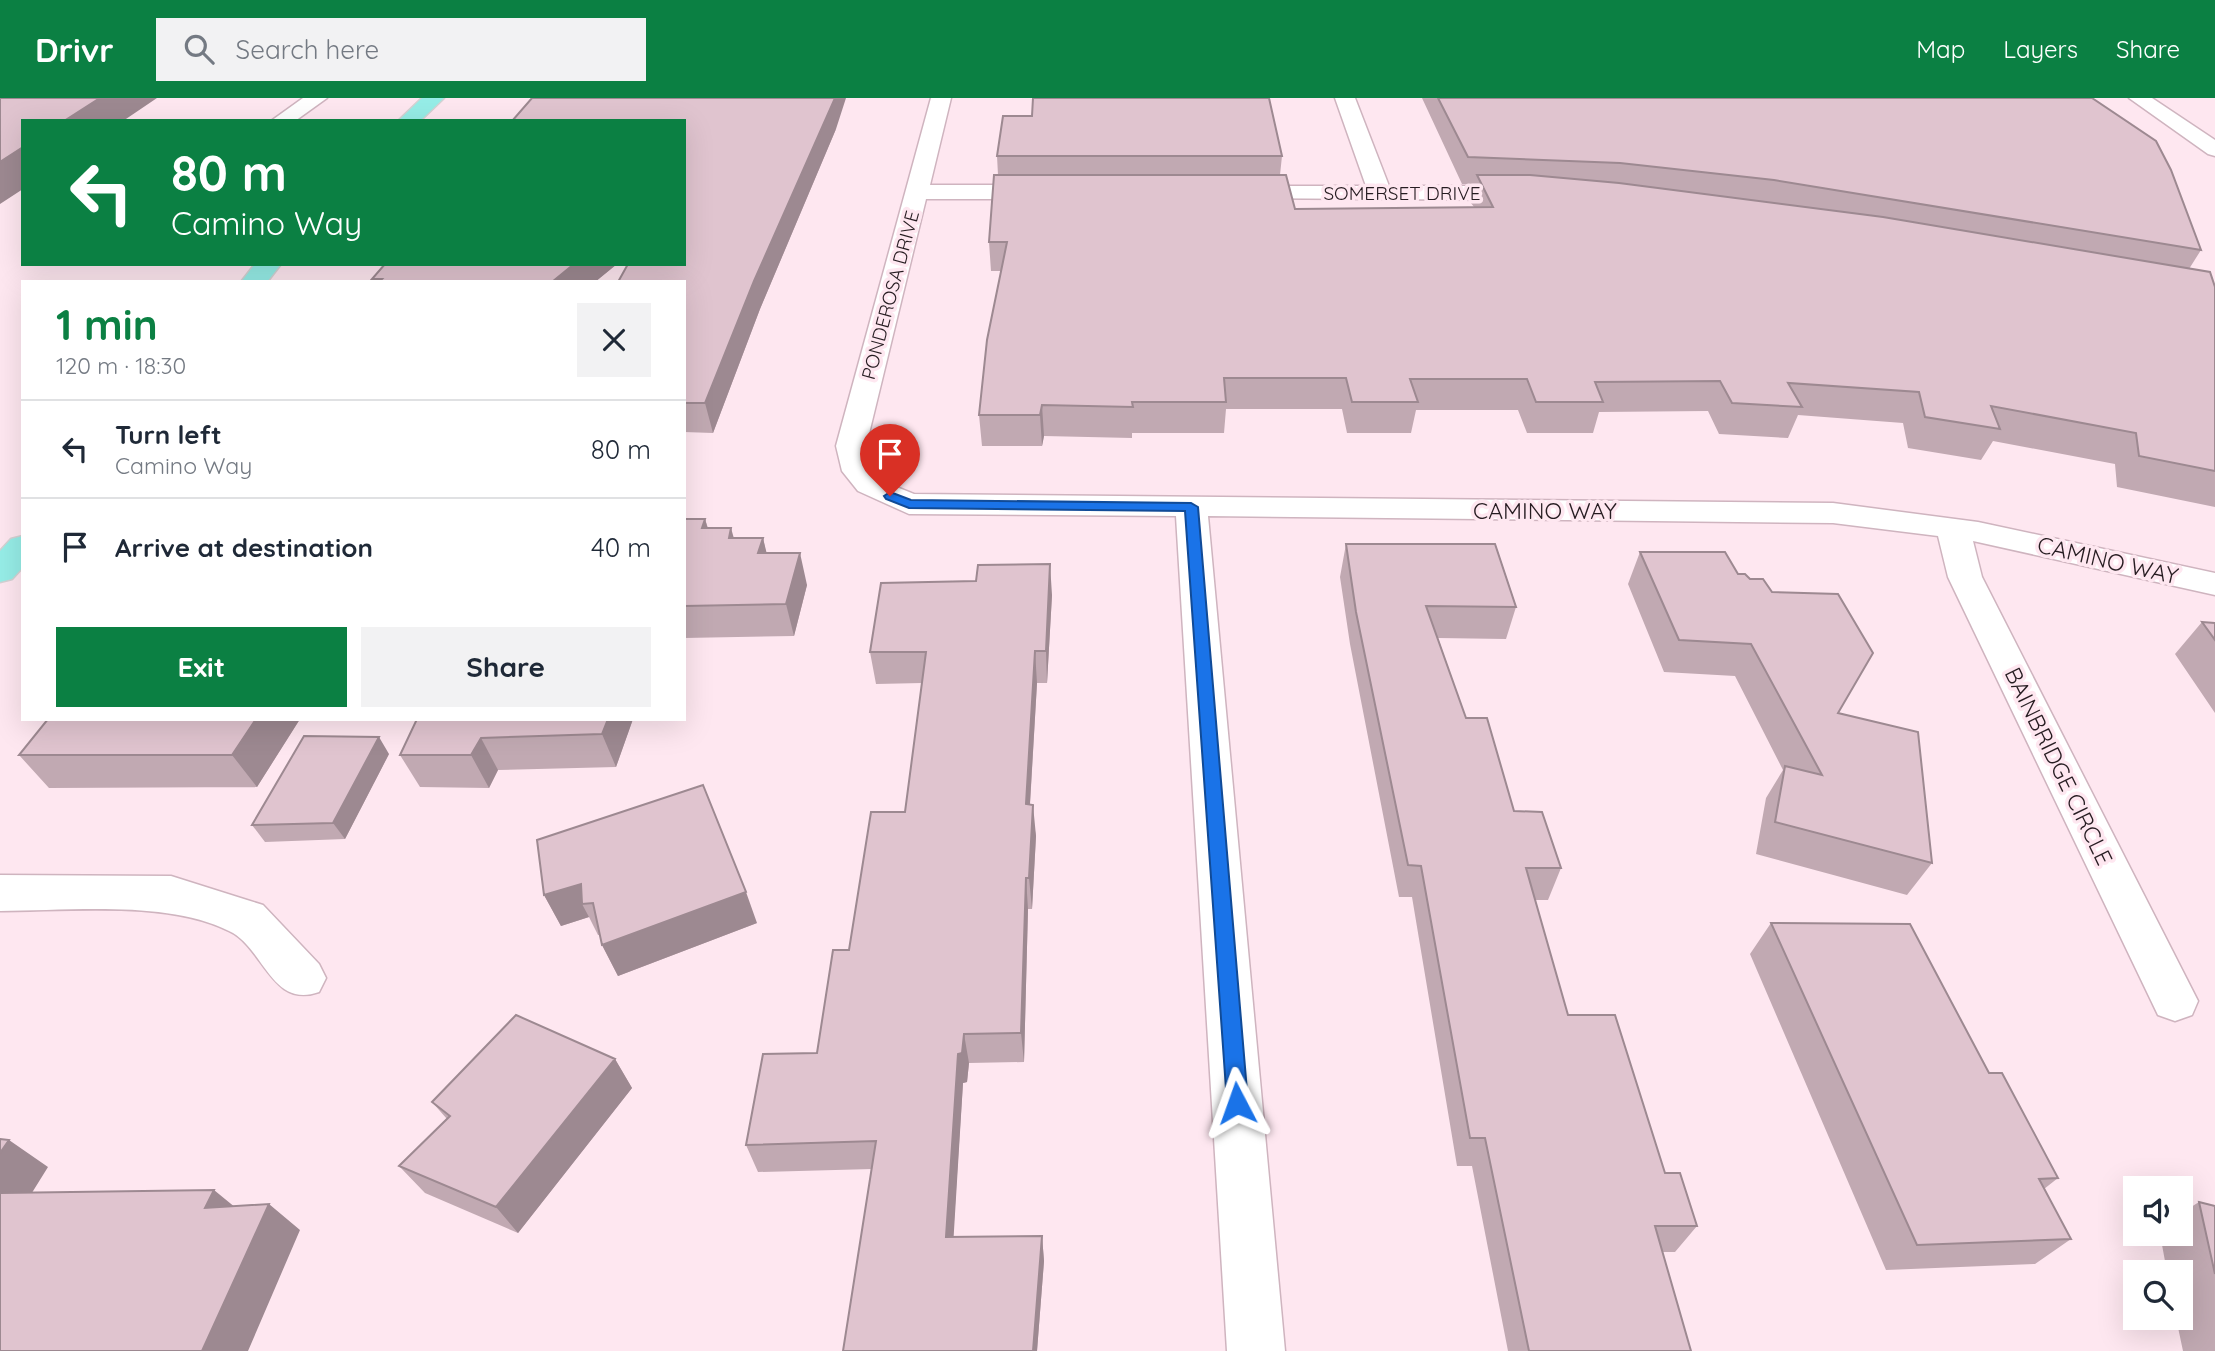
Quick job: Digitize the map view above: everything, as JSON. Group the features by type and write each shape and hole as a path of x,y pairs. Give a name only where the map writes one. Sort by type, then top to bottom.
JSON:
{"main road":[{"path":"410,119 434,98"},
{"path":"255,280 267,266"},
{"path":"0,571 21,548"}],"street":[{"path":"284,119 317,98"},
{"name":"PONDEROSA DRIVE","path":"871,488 855,470 851,446 941,98"},
{"path":"1345,98 1380,193"},
{"path":"2139,98 2184,126 2215,150"},
{"path":"917,192 1067,192"},
{"name":"SOMERSET DRIVE","path":"1217,193 1550,194"},
{"name":"CAMINO WAY","path":"871,488 909,504 1784,511 1898,519 2082,551 2215,584"},
{"path":"1191,507 1256,1351"},
{"name":"BAINBRIDGE CIRCLE","path":"1953,528 1965,577 2175,1001"},
{"path":"0,893 171,894 247,918 303,978"}],"building":[{"path":"0,98 100,98 67,119 21,119 21,148 0,162"},
{"path":"532,98 835,98 754,281 705,403 686,403 686,280 619,280 627,266 686,266 686,119 514,119"},
{"path":"1033,98 1269,98 1282,156 997,156 1003,116 1032,116"},
{"path":"1438,98 2092,98 2156,141 2171,170 2201,250 1774,180 1620,163 1468,157"},
{"path":"994,175 1286,175 1295,209 1493,207 1477,175 1530,175 1619,183 1883,217 2210,272 2215,287 2215,471 2139,456 2136,433 1991,406 2000,429 1925,417 1919,392 1788,383 1802,407 1732,403 1720,381 1595,382 1603,402 1536,402 1527,379 1410,379 1418,402 1352,402 1346,378 1224,378 1226,402 1132,402 1133,407 1042,405 1040,415 979,415 987,340 1007,242 989,242"},
{"path":"383,266 572,266 554,280 372,279"},
{"path":"686,519 705,519 702,528 731,528 729,538 763,538 758,553 800,553 786,604 686,606"},
{"path":"1346,544 1495,544 1516,607 1426,606 1466,718 1487,718 1514,811 1542,812 1561,868 1526,868 1568,1015 1615,1015 1665,1173 1680,1173 1697,1226 1655,1226 1691,1351 1529,1351 1485,1138 1470,1138 1421,866 1408,865 1356,612"},
{"path":"1640,552 1725,552 1738,574 1745,574 1750,579 1763,579 1772,592 1838,594 1873,653 1838,713 1918,732 1932,863 1775,822 1785,766 1822,775 1751,644 1679,640"},
{"path":"1050,564 1046,651 1035,651 1026,804 1033,805 1029,878 1026,878 1021,1033 964,1034 962,1053 958,1054 946,1237 1042,1236 1033,1351 843,1351 876,1141 746,1145 763,1054 817,1053 833,950 849,950 871,812 905,812 926,652 870,652 881,583 976,581 978,565"},
{"path":"2202,622 2215,623 2215,640"},
{"path":"46,721 255,721 232,755 19,755"},
{"path":"416,721 607,721 602,734 481,738 471,755 400,755"},
{"path":"304,736 379,737 333,823 252,825"},
{"path":"703,785 746,892 602,945 593,903 582,904 581,884 544,895 537,840"},
{"path":"1771,923 1910,924 1989,1073 2002,1073 2058,1178 2039,1179 2071,1239 1917,1245"},
{"path":"516,1015 615,1059 496,1207 399,1166 450,1116 432,1102"},
{"path":"0,1139 9,1140 0,1153"},
{"path":"214,1190 205,1208 269,1204 202,1351 0,1351 0,1193"},
{"path":"2199,1202 2215,1206 2215,1274"}],"route":[{"path":"890,496 909,504 957,506 1191,507 1237,1103"}]}
